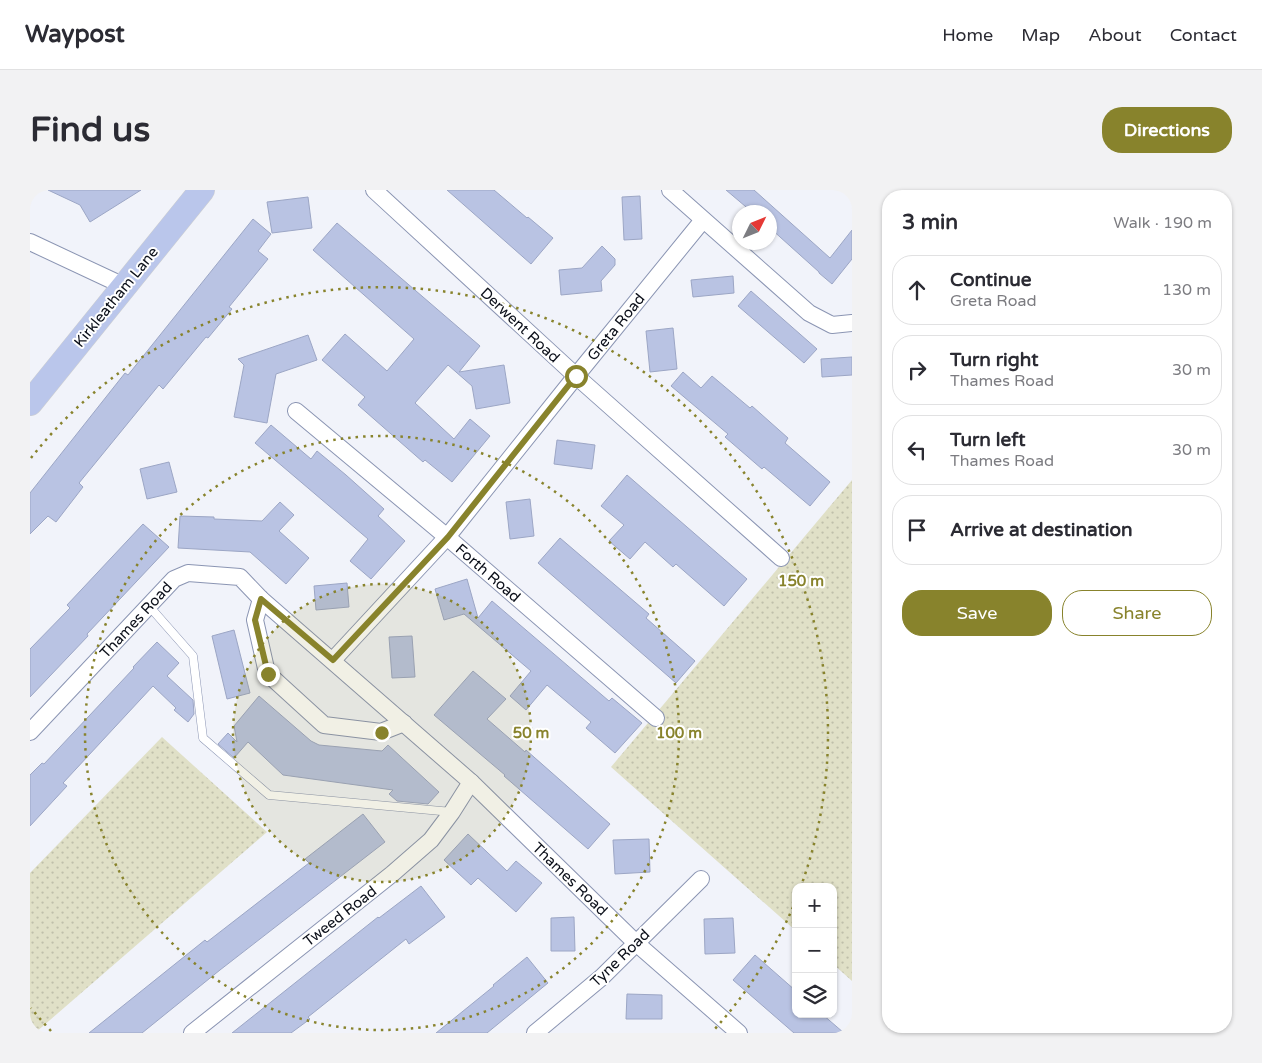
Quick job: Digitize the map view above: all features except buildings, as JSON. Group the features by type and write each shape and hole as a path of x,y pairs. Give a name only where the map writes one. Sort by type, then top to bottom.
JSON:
{"main road":[{"name":"Kirkleatham Lane","path":"30,403 202,190"}],"street":[{"name":"Derwent Road","path":"374,190 576,376 781,558"},
{"path":"670,190 809,313 832,325 852,323"},
{"name":"Greta Road","path":"333,660 448,537 703,220"},
{"path":"30,242 124,286"},
{"name":"Forth Road","path":"296,411 448,537 656,718"},
{"name":"Thames Road","path":"30,732 174,579 188,574 240,577 261,599 471,782 636,943 738,1033"},
{"path":"261,599 255,620 268,674 324,725 381,732 404,723"},
{"name":"Tweed Road","path":"192,1033 392,874 431,840 471,782"},
{"name":"Tyne Road","path":"535,1033 602,977 702,879"}],"lane":[{"path":"149,606 193,656 203,738 269,795 452,812"}],"green space":[{"path":"852,480 852,981 837,968 837,883 792,883 792,927 611,767"},
{"path":"162,737 267,832 35,1033 30,1033 30,873"}],"route":[{"path":"268,674 255,620 261,599 333,660 448,537 576,376"}]}
